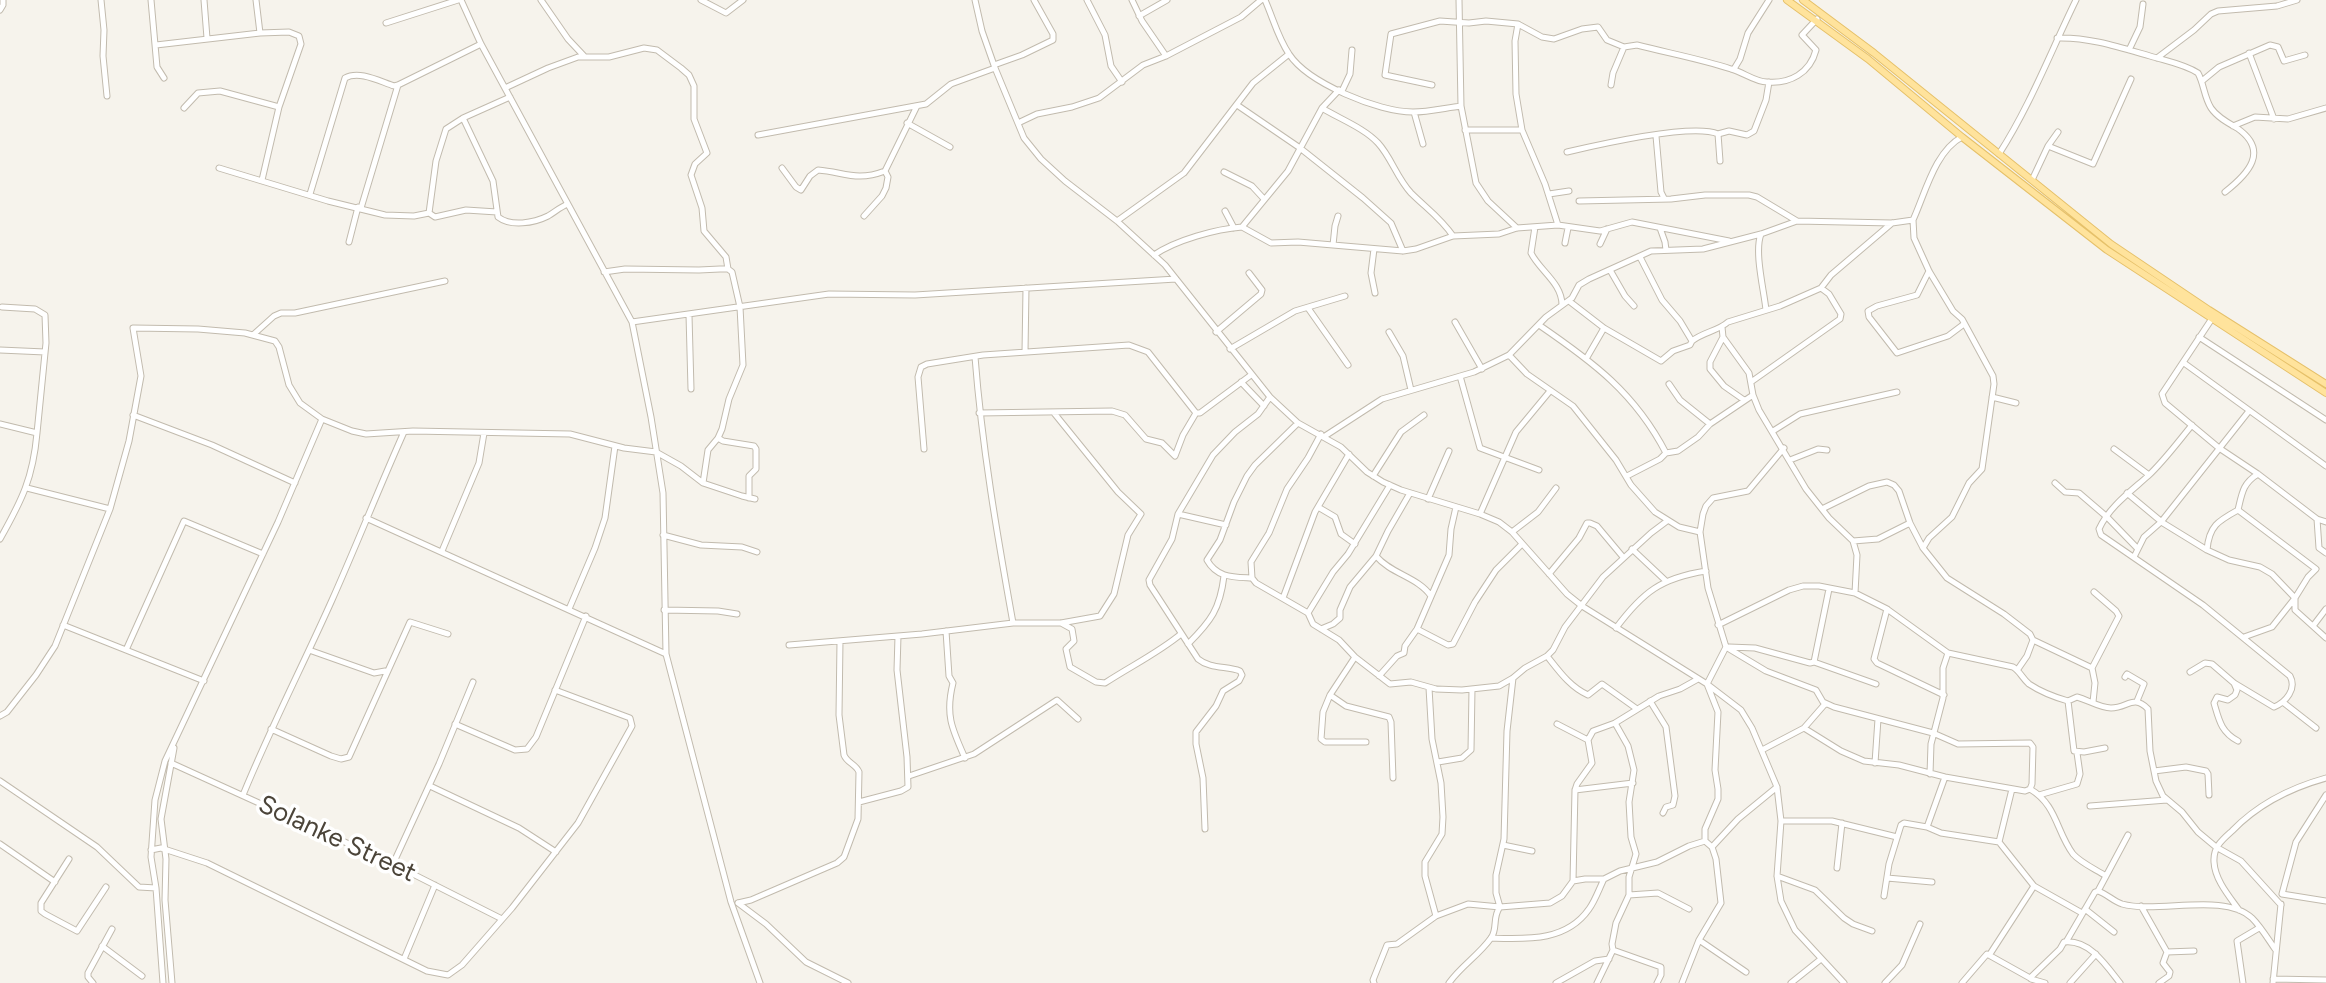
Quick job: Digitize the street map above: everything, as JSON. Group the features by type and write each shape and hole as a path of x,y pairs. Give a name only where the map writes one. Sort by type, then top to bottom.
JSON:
{"main road":[{"path":"1787,0 1868,59 2107,250 2211,320 2326,384"},
{"path":"1804,11 1807,2 2125,254 2302,373 2326,393"}],"street":[{"path":"0,10 3,0"},
{"path":"101,0 107,96"},
{"path":"151,0 157,66 164,78"},
{"path":"204,0 206,38"},
{"path":"257,0 260,33"},
{"path":"386,23 460,0 481,44 632,322 663,492 666,654 734,903 760,983"},
{"path":"541,0 574,47 584,56"},
{"path":"701,0 726,13 743,0"},
{"path":"975,0 982,31 1024,138 1041,159 1065,181 1117,221 1154,255 1270,397 1297,422 1323,435 1373,476 1410,493 1499,522 1567,594 1582,606 1707,684 1741,710 1752,728 1777,787 1781,821 1777,876 1781,901 1795,930 1844,983"},
{"path":"758,135 917,106 931,101 951,84 1053,40 1053,34 1034,0"},
{"path":"1087,0 1105,35 1111,66 1122,82"},
{"path":"1132,0 1139,16 1166,56"},
{"path":"1139,16 1167,0"},
{"path":"1018,123 1037,114 1099,98 1143,65 1241,18 1263,0 1289,54 1313,76 1340,91 1377,105 1414,112 1461,106"},
{"path":"1459,0 1461,106 1479,188 1517,228"},
{"path":"1734,69 1748,33 1769,0"},
{"path":"1999,153 2022,117 2076,0"},
{"path":"2157,58 2211,14 2277,6 2297,0"},
{"path":"2129,50 2140,27 2143,4"},
{"path":"1432,85 1385,75 1390,35 1440,21 1518,24 1548,39 1598,27 1604,38 1624,47 1637,45 1734,69 1769,82 1794,78 1807,70 1816,50 1802,35 1816,19"},
{"path":"1518,24 1515,41 1516,94 1522,130 1549,194 1558,225"},
{"path":"156,45 260,33 289,32 299,36 301,44 279,107 262,180"},
{"path":"2057,38 2076,38 2129,50 2191,68 2198,73 2212,110 2252,144 2254,155 2245,175 2225,192"},
{"path":"310,194 345,78 354,74 398,85 481,44"},
{"path":"2202,81 2219,67 2270,45 2276,45 2284,61 2305,55"},
{"path":"562,62 574,47"},
{"path":"1611,85 1624,47"},
{"path":"505,88 562,62 584,56 609,57 644,48 662,52 689,75 696,92 694,119 707,153 695,164 691,175 702,208 704,231 726,257 728,269 735,278 740,307 743,365 718,438 708,450 704,483"},
{"path":"1242,227 1289,172 1322,108 1340,91 1350,74 1352,50"},
{"path":"2249,53 2274,119"},
{"path":"1117,221 1184,173 1253,83 1289,54"},
{"path":"2048,146 2093,164 2131,79"},
{"path":"1567,152 1618,140 1679,132 1718,134 1728,131 1747,135 1754,131 1766,100 1769,82"},
{"path":"349,242 398,85"},
{"path":"184,108 198,93 220,91 279,107"},
{"path":"429,214 442,137 446,129 463,118 510,97"},
{"path":"1237,105 1300,148 1391,223 1403,251"},
{"path":"885,172 917,106"},
{"path":"1322,108 1380,145 1399,179 1439,218 1453,236"},
{"path":"2233,126 2255,117 2282,121 2326,108"},
{"path":"1414,112 1423,144"},
{"path":"463,118 493,181 497,212 501,220 520,222 550,215 568,204"},
{"path":"908,123 950,147"},
{"path":"1465,130 1522,130"},
{"path":"2032,180 2057,132"},
{"path":"1718,134 1720,161"},
{"path":"1656,136 1661,196"},
{"path":"1923,548 1929,538 1952,517 1969,483 1982,470 1992,397 1993,376 1965,324 1953,311 1929,271 1914,238 1913,220 1939,160 1953,141 1962,136"},
{"path":"219,168 396,216 429,214 435,217 466,210 497,212"},
{"path":"782,168 800,190 818,170 860,177 885,172"},
{"path":"864,216 886,188 888,177 885,172"},
{"path":"1224,172 1252,186 1264,199"},
{"path":"1549,194 1569,191"},
{"path":"1578,201 1749,195 1797,221"},
{"path":"1225,211 1234,228"},
{"path":"1333,246 1338,216"},
{"path":"1667,521 1603,577 1547,656 1535,661 1499,686 1472,690 1429,688 1412,682 1390,684 1355,657 1339,640 1313,624 1308,613 1256,583 1252,578 1251,562 1269,533 1287,489 1323,435 1382,399 1482,369 1509,355 1539,325 1569,301 1579,285 1651,251 1703,249 1761,234 1797,221 1892,223 1913,220"},
{"path":"1154,255 1190,239 1242,227 1271,243 1298,242 1403,251 1453,236 1499,234 1517,228 1558,225 1600,231 1632,222 1731,241"},
{"path":"1569,301 1604,328 1661,361 1670,353 1690,345 1701,334 1722,327 1728,321 1766,310 1821,288 1831,275 1892,223"},
{"path":"1535,227 1531,253 1554,282 1562,297 1562,305"},
{"path":"1566,243 1568,228"},
{"path":"1660,228 1666,250"},
{"path":"1600,244 1606,229"},
{"path":"1761,234 1759,253 1766,310"},
{"path":"1374,249 1371,273 1375,293"},
{"path":"1640,257 1662,300 1680,321 1692,341"},
{"path":"604,272 625,269 728,269"},
{"path":"1610,270 1634,306"},
{"path":"1929,271 1917,295 1877,306 1868,311 1868,317 1897,353 1948,336 1965,324"},
{"path":"1216,332 1261,293 1262,290 1249,273"},
{"path":"632,322 829,293 915,295 1175,279"},
{"path":"254,334 281,313 295,313 445,281"},
{"path":"1025,352 1026,288"},
{"path":"1751,382 1840,319 1841,314 1829,294 1821,288"},
{"path":"1230,349 1295,311 1345,296"},
{"path":"0,539 27,488 35,462 47,326 45,316 40,310 2,307"},
{"path":"1308,307 1348,365"},
{"path":"689,315 691,389"},
{"path":"2211,320 2162,394 2165,404 2219,448 2317,519 2326,522"},
{"path":"1455,322 1482,369"},
{"path":"1539,325 1586,359 1630,397 1666,453"},
{"path":"1722,327 1723,337 1745,366 1759,410 1806,489 1829,518 1853,541 1857,555 1855,593"},
{"path":"0,716 7,712 47,660 110,509 141,376 133,328 198,329 254,334 275,341 292,393 300,403 322,419 366,435 404,432 570,434 638,451 656,452 704,483 752,498 749,476 756,469 756,449 754,446 718,438"},
{"path":"1586,359 1604,328"},
{"path":"1389,332 1404,356 1411,390"},
{"path":"1723,337 1710,362 1710,369 1724,386 1744,400"},
{"path":"2199,337 2326,420"},
{"path":"923,449 919,371 927,364 975,357 1129,345 1138,347 1148,352 1196,413"},
{"path":"0,350 45,352"},
{"path":"1509,355 1527,374 1573,407 1631,485 1655,512 1667,521 1700,533"},
{"path":"975,357 989,493 1013,623"},
{"path":"2184,363 2326,466"},
{"path":"979,413 1112,411 1125,415 1146,439 1161,443 1175,456 1196,413 1200,413 1251,375"},
{"path":"1460,376 1479,447 1539,470"},
{"path":"1241,382 1264,406"},
{"path":"1669,384 1680,400 1710,424"},
{"path":"1480,514 1516,432 1550,391"},
{"path":"1773,431 1800,414 1896,392"},
{"path":"1627,477 1666,453 1678,451 1698,437 1710,424 1753,394"},
{"path":"1205,829 1203,778 1196,732 1216,706 1223,691 1239,681 1242,675 1233,668 1202,663 1149,580 1172,539 1178,514 1213,455 1235,432 1258,414 1270,397"},
{"path":"1992,397 2016,403"},
{"path":"2134,557 2144,537 2161,522 2249,411"},
{"path":"789,645 1013,623 1061,622 1100,616 1114,594 1128,535 1141,514 1118,492 1054,413"},
{"path":"133,415 212,445 295,483"},
{"path":"1373,476 1401,432 1424,415"},
{"path":"163,983 151,850 158,783 165,761 263,554 322,419"},
{"path":"1252,578 1224,576 1207,560 1220,540 1234,502 1255,465 1297,422"},
{"path":"0,424 37,433"},
{"path":"2190,672 2205,663 2212,664 2234,683 2274,707 2284,703 2292,689 2293,681 2290,676 2244,637 2203,605 2101,535 2099,529 2127,493 2149,475 2193,425"},
{"path":"243,795 271,729 334,597 404,432"},
{"path":"442,551 479,463 484,433"},
{"path":"569,608 605,518 615,446"},
{"path":"1783,448 1748,491 1713,498 1703,514 1700,533 1706,571 1718,625 1726,647 1766,671 1816,690 1825,704 1933,733 1958,744 2030,743 2033,747 2030,789"},
{"path":"1790,460 1818,449 1828,450"},
{"path":"2114,449 2149,475"},
{"path":"1428,499 1449,451"},
{"path":"1283,598 1318,506 1349,454"},
{"path":"2207,550 2208,536 2213,528 2221,519 2238,510 2243,487 2258,474"},
{"path":"1822,509 1869,486 1887,482 1894,485 1923,548 1947,578 2004,614 2030,634 2033,640 2092,668"},
{"path":"2055,483 2066,492 2079,493 2137,548"},
{"path":"1308,613 1333,572 1355,544 1390,485"},
{"path":"27,488 110,509"},
{"path":"1512,533 1538,512 1556,488"},
{"path":"1321,629 1340,618 1340,610 1350,587 1376,556 1410,493"},
{"path":"2127,493 2161,522 2207,550 2229,561 2260,567 2272,574 2295,598 2295,610 2326,638"},
{"path":"1318,506 1335,517 1341,534 1355,544"},
{"path":"1379,676 1397,656 1404,653 1405,646 1417,629 1449,555 1456,508"},
{"path":"2238,510 2316,569 2273,627 2244,637"},
{"path":"1178,514 1226,525"},
{"path":"366,518 666,654"},
{"path":"2317,519 2319,548 2326,553"},
{"path":"126,650 184,521 263,554"},
{"path":"1549,574 1587,523 1597,526 1623,557"},
{"path":"1853,541 1878,539 1910,523"},
{"path":"663,535 701,545 742,547 757,552"},
{"path":"1417,629 1448,645 1453,643 1491,578 1522,544"},
{"path":"1632,549 1667,581"},
{"path":"1376,556 1383,565 1425,588 1431,596"},
{"path":"1616,628 1628,611 1662,582 1706,571"},
{"path":"1188,644 1214,612 1221,598 1224,576"},
{"path":"1718,625 1789,590 1803,586 1819,586 1855,593 1887,610 1948,653 2018,669 2030,684 2046,694 2068,701 2077,697 2113,708 2137,701 2144,684 2130,674 2125,677"},
{"path":"1814,662 1829,589"},
{"path":"2093,702 2095,682 2092,668 2119,616 2094,592"},
{"path":"2313,626 2326,609"},
{"path":"664,610 737,614"},
{"path":"1887,610 1874,659 1877,663 1944,695"},
{"path":"455,724 509,748 522,751 527,749 536,737 586,616"},
{"path":"271,729 331,756 341,759 349,757 410,622 448,634"},
{"path":"1061,622 1072,629 1074,641 1066,649 1070,667 1096,682 1105,683 1150,654 1161,650 1181,634"},
{"path":"63,625 204,681"},
{"path":"946,631 949,676 953,684 949,700 949,720 965,758"},
{"path":"859,802 908,787 896,652 898,636"},
{"path":"2018,669 2033,640"},
{"path":"734,903 751,901 841,861 850,845 858,819 859,772 844,755 839,715 840,641"},
{"path":"1726,647 1746,647 1814,662 1876,684"},
{"path":"1682,983 1699,940 1721,903 1716,859 1712,847 1705,841 1705,829 1718,799 1715,770 1718,712 1707,684 1726,647"},
{"path":"309,650 374,673 386,671"},
{"path":"1930,774 1933,733 1944,695 1943,668 1948,653"},
{"path":"1547,656 1574,688 1588,695 1602,684 1637,709"},
{"path":"1355,657 1330,695 1321,719 1322,741 1366,742"},
{"path":"1449,983 1456,972 1491,938 1495,916 1500,907 1496,893 1496,875 1503,845 1507,731 1513,678"},
{"path":"1374,983 1387,945 1397,944 1436,916 1468,904 1500,907 1556,901 1573,881 1575,790 1591,763 1588,740 1593,731 1615,723 1650,701 1698,679"},
{"path":"393,864 430,786 473,682"},
{"path":"2234,683 2237,690 2235,695 2228,700 2217,697 2214,703 2221,727 2227,735 2238,741"},
{"path":"1429,688 1443,817 1442,834 1425,862 1425,876 1436,916"},
{"path":"151,850 158,848 191,857 427,971 448,975 461,965 502,919 578,823 632,726 630,718 555,690"},
{"path":"1438,762 1462,758 1471,750 1472,690"},
{"path":"1330,695 1346,706 1389,717 1393,778"},
{"path":"908,776 974,754 1057,700 1078,719"},
{"path":"1650,701 1665,727 1675,796 1673,805 1666,807 1662,813"},
{"path":"2039,795 2077,783 2080,774 2077,753 2072,744 2068,701"},
{"path":"2137,701 2148,709 2149,742 2156,781 2167,800 2216,847 2241,861 2281,905"},
{"path":"2284,703 2316,729"},
{"path":"1762,750 1804,728 1825,704"},
{"path":"1875,763 1878,719"},
{"path":"1597,983 1613,950 1616,923 1629,895 1636,854 1631,837 1629,802 1634,770 1631,755 1615,723"},
{"path":"1557,724 1588,740"},
{"path":"1804,728 1841,751 1864,761 1899,765 1930,774 2012,789 2030,789"},
{"path":"172,983 164,900 165,850 160,819 177,738"},
{"path":"2077,753 2105,748"},
{"name":"Solanke Street","path":"171,763 393,864 502,919"},
{"path":"2154,771 2186,767 2206,771 2209,795"},
{"path":"1927,827 1945,777"},
{"path":"2239,910 2216,875 2216,847 2239,823 2263,804 2302,785 2326,778"},
{"path":"0,781 97,847 139,887 156,888"},
{"path":"1575,790 1633,783"},
{"path":"430,786 519,828 555,852"},
{"path":"1712,847 1738,819 1777,787"},
{"path":"1999,842 2012,789"},
{"path":"2030,789 2046,800 2072,852 2106,876"},
{"path":"2326,795 2297,842 2282,894 2273,982 2326,980"},
{"path":"2090,806 2167,800"},
{"path":"1781,821 1842,823 1897,838"},
{"path":"1837,868 1842,823"},
{"path":"1884,896 1897,838 1904,823 1927,827 1941,833 1999,842 2034,886 2083,911 2115,932"},
{"path":"2066,943 2128,835"},
{"path":"1573,881 1604,879 1620,871 1657,862 1705,841"},
{"path":"0,844 55,882"},
{"path":"1503,845 1532,850"},
{"path":"69,859 41,903 41,911 77,931 106,887"},
{"path":"152,864 166,864"},
{"path":"1777,876 1815,890 1844,918 1872,931"},
{"path":"1887,878 1932,882"},
{"path":"1491,938 1557,935 1576,923 1589,909 1604,879"},
{"path":"404,959 435,885"},
{"path":"1962,983 1983,957 1990,954 2034,886"},
{"path":"2098,891 2122,904 2187,904 2225,906 2239,910 2250,917 2275,949"},
{"path":"1629,895 1658,893 1689,909"},
{"path":"2282,894 2326,901"},
{"path":"734,903 766,923 806,962 848,983"},
{"path":"2141,906 2167,952 2163,963 2170,972 2169,976 2159,983"},
{"path":"1885,983 1902,965 1920,924"},
{"path":"2240,982 2236,941 2259,928"},
{"path":"93,983 88,973 112,929"},
{"path":"1699,940 1746,972"},
{"path":"2030,978 2064,942 2074,942 2096,954 2120,983"},
{"path":"102,946 142,976"},
{"path":"1613,950 1661,967 1657,983"},
{"path":"2167,952 2194,951"},
{"path":"1990,954 2030,978 2045,983"},
{"path":"2070,983 2096,954"},
{"path":"1556,983 1595,961 1609,958"},
{"path":"1791,983 1821,959"},
{"path":"1829,983 1837,977"}]}
